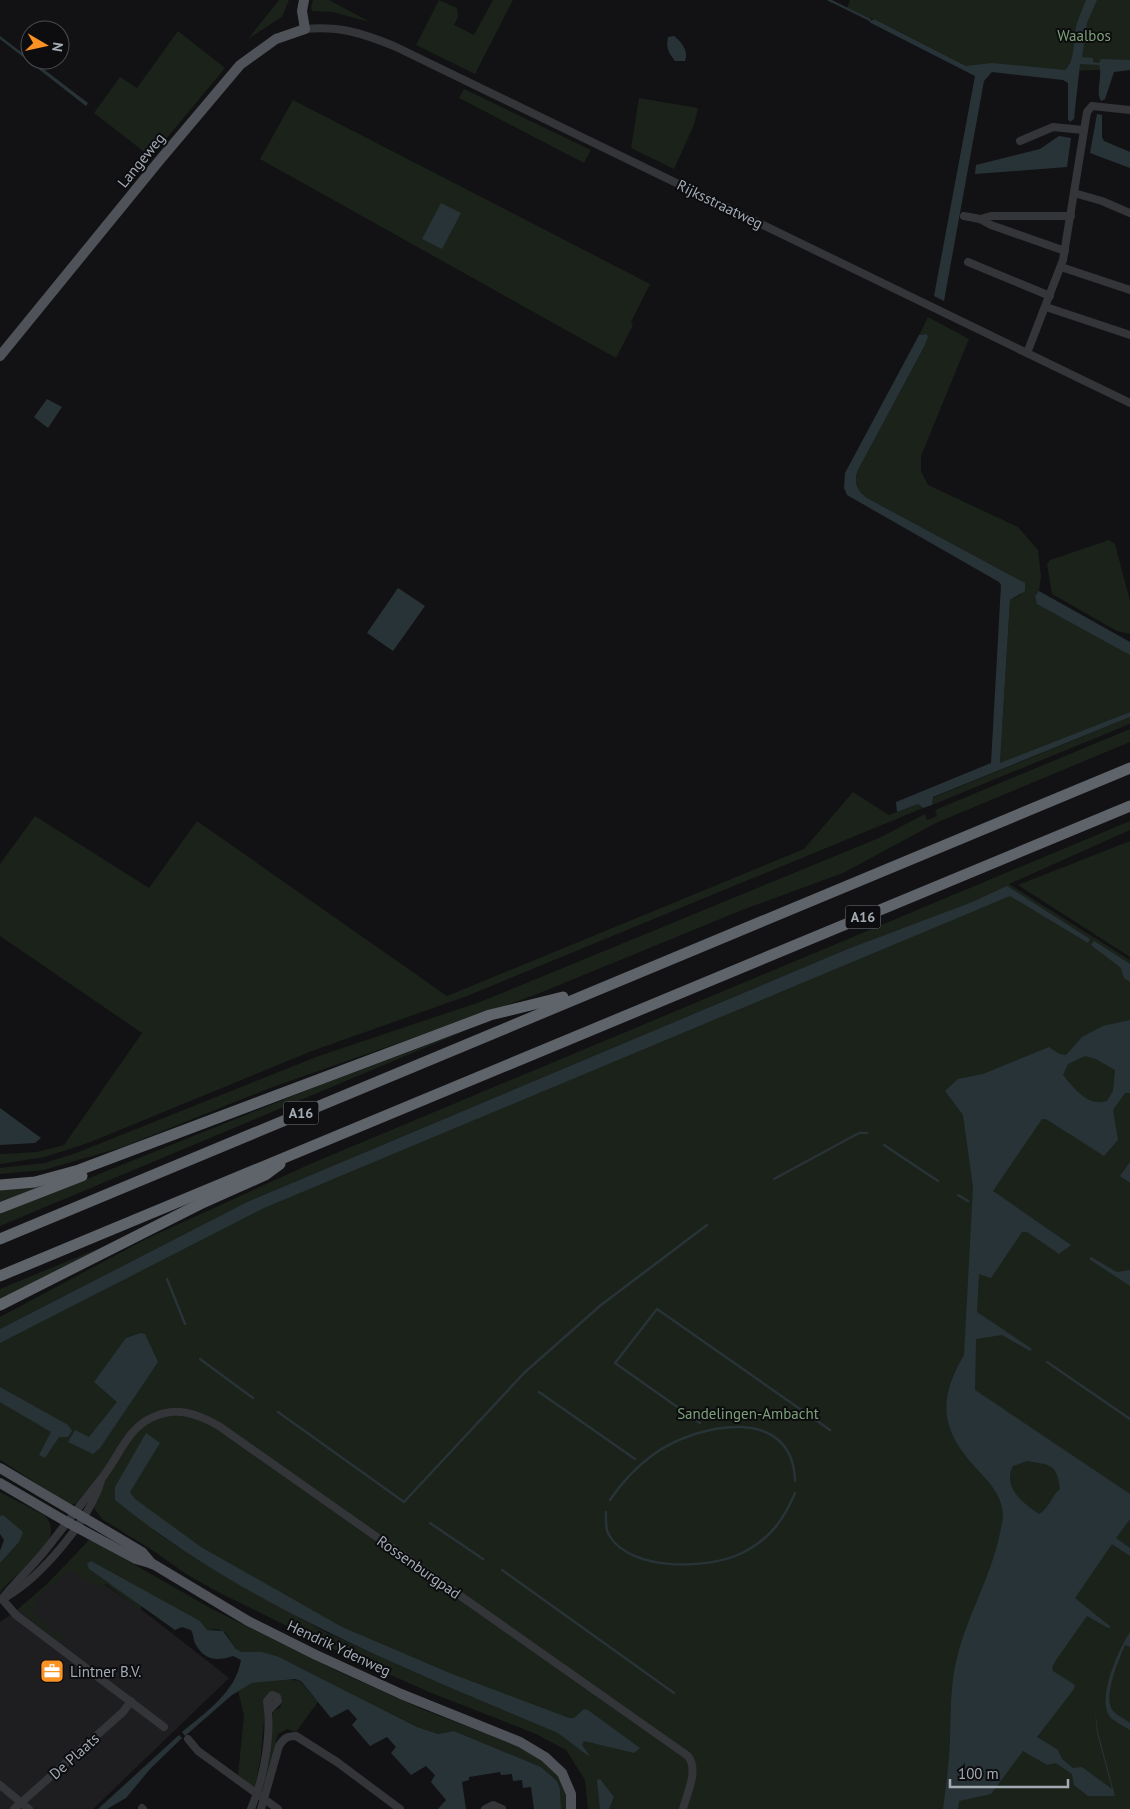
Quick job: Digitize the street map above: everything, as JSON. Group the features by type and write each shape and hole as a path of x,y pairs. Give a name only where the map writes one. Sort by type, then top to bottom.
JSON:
{"highway":[{"name":"A16","path":"0,1239 1130,768"},
{"name":"A16","path":"0,1276 1130,806"},
{"name":"A16","path":"0,1185 46,1180 165,1139 490,1015 601,987"},
{"name":"A16","path":"0,1208 82,1176 165,1139"},
{"name":"A16","path":"0,1305 200,1204 266,1175 291,1155"}],"main road":[{"path":"304,0 302,10 305,29"},
{"name":"Langeweg","path":"0,356 240,65 276,39 305,29"},
{"name":"Hendrik Ydenweg","path":"0,1468 142,1552 153,1564"},
{"name":"Hendrik Ydenweg","path":"0,1483 136,1559 153,1564 248,1621 316,1655 401,1694 520,1742 556,1765 562,1773 571,1794 571,1809"},
{"name":"Hendrik Ydenweg","path":"520,1742 528,1742 547,1751 565,1767 575,1785 577,1809"}],"street":[{"name":"Rijksstraatweg","path":"305,29 348,30 394,46 1130,403"},
{"path":"1027,353 1061,267 1065,251 1087,112 1092,106 1130,110"},
{"path":"1020,141 1053,126 1083,130"},
{"path":"1074,194 1102,201 1130,213"},
{"path":"964,216 980,218 991,216 1070,216"},
{"path":"980,218 990,225 1065,251"},
{"path":"968,262 1050,296"},
{"path":"1061,267 1130,290"},
{"path":"1046,307 1130,335"},
{"name":"Rossenburgpad","path":"1,1600 95,1499 102,1479 130,1434 144,1422 162,1414 184,1411 202,1416 219,1426 688,1756 693,1762 694,1769 683,1809"},
{"path":"101,1465 108,1469"},
{"path":"1,1600 16,1616 164,1727"},
{"name":"De Plaats","path":"14,1809 122,1712 131,1701"},
{"path":"250,1809 257,1795 264,1758 269,1710"},
{"path":"261,1809 280,1746 284,1739 296,1736 337,1762 400,1809"},
{"path":"188,1739 198,1751 278,1809"},
{"path":"0,1785 29,1809"},
{"path":"485,1809 493,1805 502,1809"}],"shaded area":[{"path":"1086,0 1097,0 1087,23 1082,57 1093,58 1093,62 1099,63 1101,59 1130,60 1130,70 1114,72 1105,99 1101,101 1099,97 1099,65 1080,64 1074,119 1070,122 1068,119 1068,83 1063,80 992,72 984,81 944,301 934,296 975,76 869,22 874,19 966,66 992,63 1065,70 1069,66 1073,55 1077,23"},
{"path":"0,36 20,51 20,55 0,39"},
{"path":"674,36 684,47 685,61 675,61 669,52 667,47 668,37"},
{"path":"40,70 45,70 88,103 86,106"},
{"path":"1097,114 1102,115 1102,137 1104,141 1130,152 1130,168 1090,153"},
{"path":"1059,136 1071,138 1067,167 975,174 976,165 1040,149"},
{"path":"441,203 461,213 442,249 422,239"},
{"path":"927,334 928,337 925,345 858,470 856,482 858,489 867,498 1025,583 1025,591 1010,600 1000,763 1130,712 1130,717 933,797 932,805 923,808 918,804 897,812 896,802 991,763 1001,585 999,582 847,495 844,488 845,473 919,335"},
{"path":"47,399 62,407 48,428 34,417"},
{"path":"398,588 425,606 393,651 367,633"},
{"path":"1039,591 1130,642 1130,655 1037,604 1035,596"},
{"path":"1007,886 1090,939 1088,943 1010,896 264,1208 0,1343 0,1329 247,1202 850,948 970,903"},
{"path":"1094,941 1130,964 1130,982 1124,978 1121,968 1091,945"},
{"path":"1130,1020 1130,1093 1125,1093 1113,1110 1118,1140 1104,1156 1046,1119 1042,1119 993,1191 1071,1245 1059,1254 1027,1232 1022,1232 991,1278 979,1274 977,1312 1032,1349 1030,1351 1002,1335 976,1339 975,1390 1130,1494 1130,1519 1116,1538 1130,1548 1130,1556 1112,1544 1075,1598 1111,1627 1108,1628 1087,1616 1056,1660 1052,1667 1053,1671 1075,1685 1074,1689 1037,1737 1058,1750 1062,1759 1073,1768 1082,1767 1112,1789 1097,1733 1095,1709 1098,1732 1115,1796 1088,1796 1074,1785 1072,1774 1056,1763 1047,1765 1023,1751 991,1794 959,1801 958,1809 943,1809 956,1662 960,1645 991,1566 1003,1515 1000,1501 994,1488 963,1453 955,1440 949,1426 947,1413 950,1386 964,1355 973,1187 963,1115 945,1091 958,1079 983,1074 1049,1047 1059,1054 1066,1055 1082,1037 1103,1026","holes":["1085,1056 1096,1059 1115,1070 1113,1091 1107,1101 1100,1102 1087,1099 1076,1091 1063,1075 1068,1064","1027,1461 1051,1467 1059,1480 1060,1489 1046,1509 1039,1514 1021,1500 1012,1488 1010,1481 1013,1466"]},
{"path":"0,1108 41,1138 35,1143 0,1145"},
{"path":"1130,1162 1130,1183 1120,1176"},
{"path":"1091,1257 1117,1272 1130,1270 1130,1286 1089,1259"},
{"path":"141,1333 145,1334 158,1362 100,1448 93,1454 68,1442 75,1430 89,1437 117,1402 94,1382 126,1338"},
{"path":"0,1387 68,1425 72,1431 68,1437 59,1437 45,1458 39,1455 51,1432 0,1402"},
{"path":"146,1433 160,1443 130,1492 135,1499 201,1547 342,1627 452,1674 569,1718 574,1718 584,1709 588,1710 640,1748 634,1753 584,1741 582,1745 590,1756 587,1755 558,1733 385,1659 273,1604 218,1572 166,1538 115,1500 115,1487"},
{"path":"3,1515 23,1532 19,1542 0,1563 0,1551 4,1540 0,1534 0,1516"},
{"path":"91,1561 200,1621 207,1630 223,1631 236,1649 242,1652 262,1652 279,1657 417,1727 438,1734 454,1731 541,1767 557,1781 560,1789 561,1809 534,1809 531,1787 523,1788 522,1780 513,1781 512,1774 501,1775 500,1772 469,1777 469,1780 462,1782 466,1809 438,1809 446,1800 431,1782 435,1775 426,1766 411,1775 391,1753 396,1747 387,1737 370,1746 352,1725 357,1719 348,1709 331,1718 301,1681 295,1679 252,1683 232,1695 185,1736 182,1732 210,1709 226,1692 233,1682 241,1660 233,1656 217,1659 203,1654 196,1645 191,1630 182,1627 175,1630 89,1569 87,1564"},
{"path":"74,1563 151,1617 229,1678 93,1809 0,1809 0,1622 19,1609"},
{"path":"1130,1632 1130,1647 1125,1645 1115,1669 1109,1698 1110,1706 1114,1712 1130,1723 1130,1730 1110,1717 1106,1709 1106,1698 1107,1686 1115,1661"},
{"path":"179,1735 182,1738 150,1769 126,1798 107,1809 98,1809"},
{"path":"600,1779 614,1797 609,1809 600,1809 597,1780"}],"green space":[{"path":"279,0 289,0 282,17 248,39"},
{"path":"313,0 329,0 370,22 332,12 312,11"},
{"path":"439,0 457,8 458,17 454,25 474,35 493,0 513,0 475,74 416,45"},
{"name":"Waalbos","path":"850,0 1130,0 1130,69 1066,71 968,67 874,19 867,18 847,8"},
{"path":"178,31 225,68 151,157 94,113 120,77 137,88"},
{"path":"464,89 591,150 584,163 459,98"},
{"path":"639,98 698,108 694,125 674,169 631,148"},
{"path":"293,100 650,284 631,322 633,325 616,358 260,159"},
{"path":"928,317 969,339 921,456 921,471 928,485 1018,527 1038,550 1041,576 1039,591 1035,596 1130,655 1130,712 1000,764 1010,600 1021,595 1012,576 867,498 858,489 856,482 858,470 925,345 928,337 927,334 919,335"},
{"path":"1109,540 1115,544 1130,601 1130,634 1117,631 1052,594 1047,564 1050,560"},
{"path":"1130,717 1130,724 932,805 932,798"},
{"path":"1130,729 1130,742 936,823 843,873 742,910 535,995 270,1088 123,1147 44,1170 0,1174 0,1168 45,1163 76,1153 316,1057 480,1002 879,838 925,814 927,820 937,816 935,810"},
{"path":"853,792 889,815 918,804 923,808 467,996 312,1051 88,1143 45,1157 0,1164 0,1154 37,1152 64,1145 142,1033 0,936 0,864 35,816 149,888 197,821 447,996 804,849"},
{"name":"Sandelingen-Ambacht","path":"1130,821 1130,830 1009,884 1130,960 1130,1809 588,1809 585,1780 566,1750 536,1734 429,1692 343,1654 220,1593 186,1574 102,1519 94,1508 99,1498 71,1505 0,1460 0,1335 256,1209 908,926 850,948 247,1202 0,1329 0,1317 146,1239 310,1164","holes":["151,1529 426,1677 325,1632 194,1557"]},
{"path":"1130,841 1130,957 1018,885"},
{"path":"465,1031 0,1226 0,1214 320,1085"},
{"path":"50,1183 0,1203 0,1188"},
{"path":"102,1247 2,1299 0,1300 0,1289"},
{"path":"0,1492 44,1515 50,1525 50,1536 37,1556 0,1593 0,1563 19,1542 3,1515 0,1516"},
{"path":"90,1539 212,1609 335,1670 422,1709 518,1746 542,1759 563,1779 569,1809 561,1809 560,1789 557,1781 541,1767 454,1731 438,1734 417,1727 289,1662 262,1652 242,1652 236,1649 226,1633 218,1629 207,1630 200,1621 89,1569 142,1606 140,1610 106,1584 96,1587 70,1570 35,1599 36,1607 30,1608 54,1634 60,1633 63,1638 59,1641 18,1609 46,1585"},
{"path":"285,1679 300,1681 318,1702 296,1732 287,1729 278,1734 264,1792 262,1790 268,1763 273,1711 280,1708 282,1701 274,1693 265,1709 261,1755 255,1788 238,1775 244,1715 238,1691 252,1683"}],"waterway":[{"path":"829,0 870,20"},
{"path":"774,1179 859,1133 867,1133"},
{"path":"884,1145 938,1181"},
{"path":"958,1195 968,1201"},
{"path":"278,1412 404,1502 524,1373 601,1305 707,1225"},
{"path":"167,1279 185,1324"},
{"path":"700,1423 615,1363 657,1309 830,1430"},
{"path":"200,1359 253,1398"},
{"path":"1047,1362 1130,1419"},
{"path":"539,1392 635,1459"},
{"path":"610,1500 630,1475 654,1454 694,1434 717,1429 740,1427 761,1430 778,1440 790,1456 795,1481"},
{"path":"606,1512 606,1524 609,1535 619,1547 634,1556 672,1564 712,1562 730,1558 761,1541 781,1520 795,1493"},
{"path":"430,1523 483,1559"},
{"path":"502,1570 674,1693"}],"place":[{"name":"Lintner B.V.","path":"52,1671"}]}
